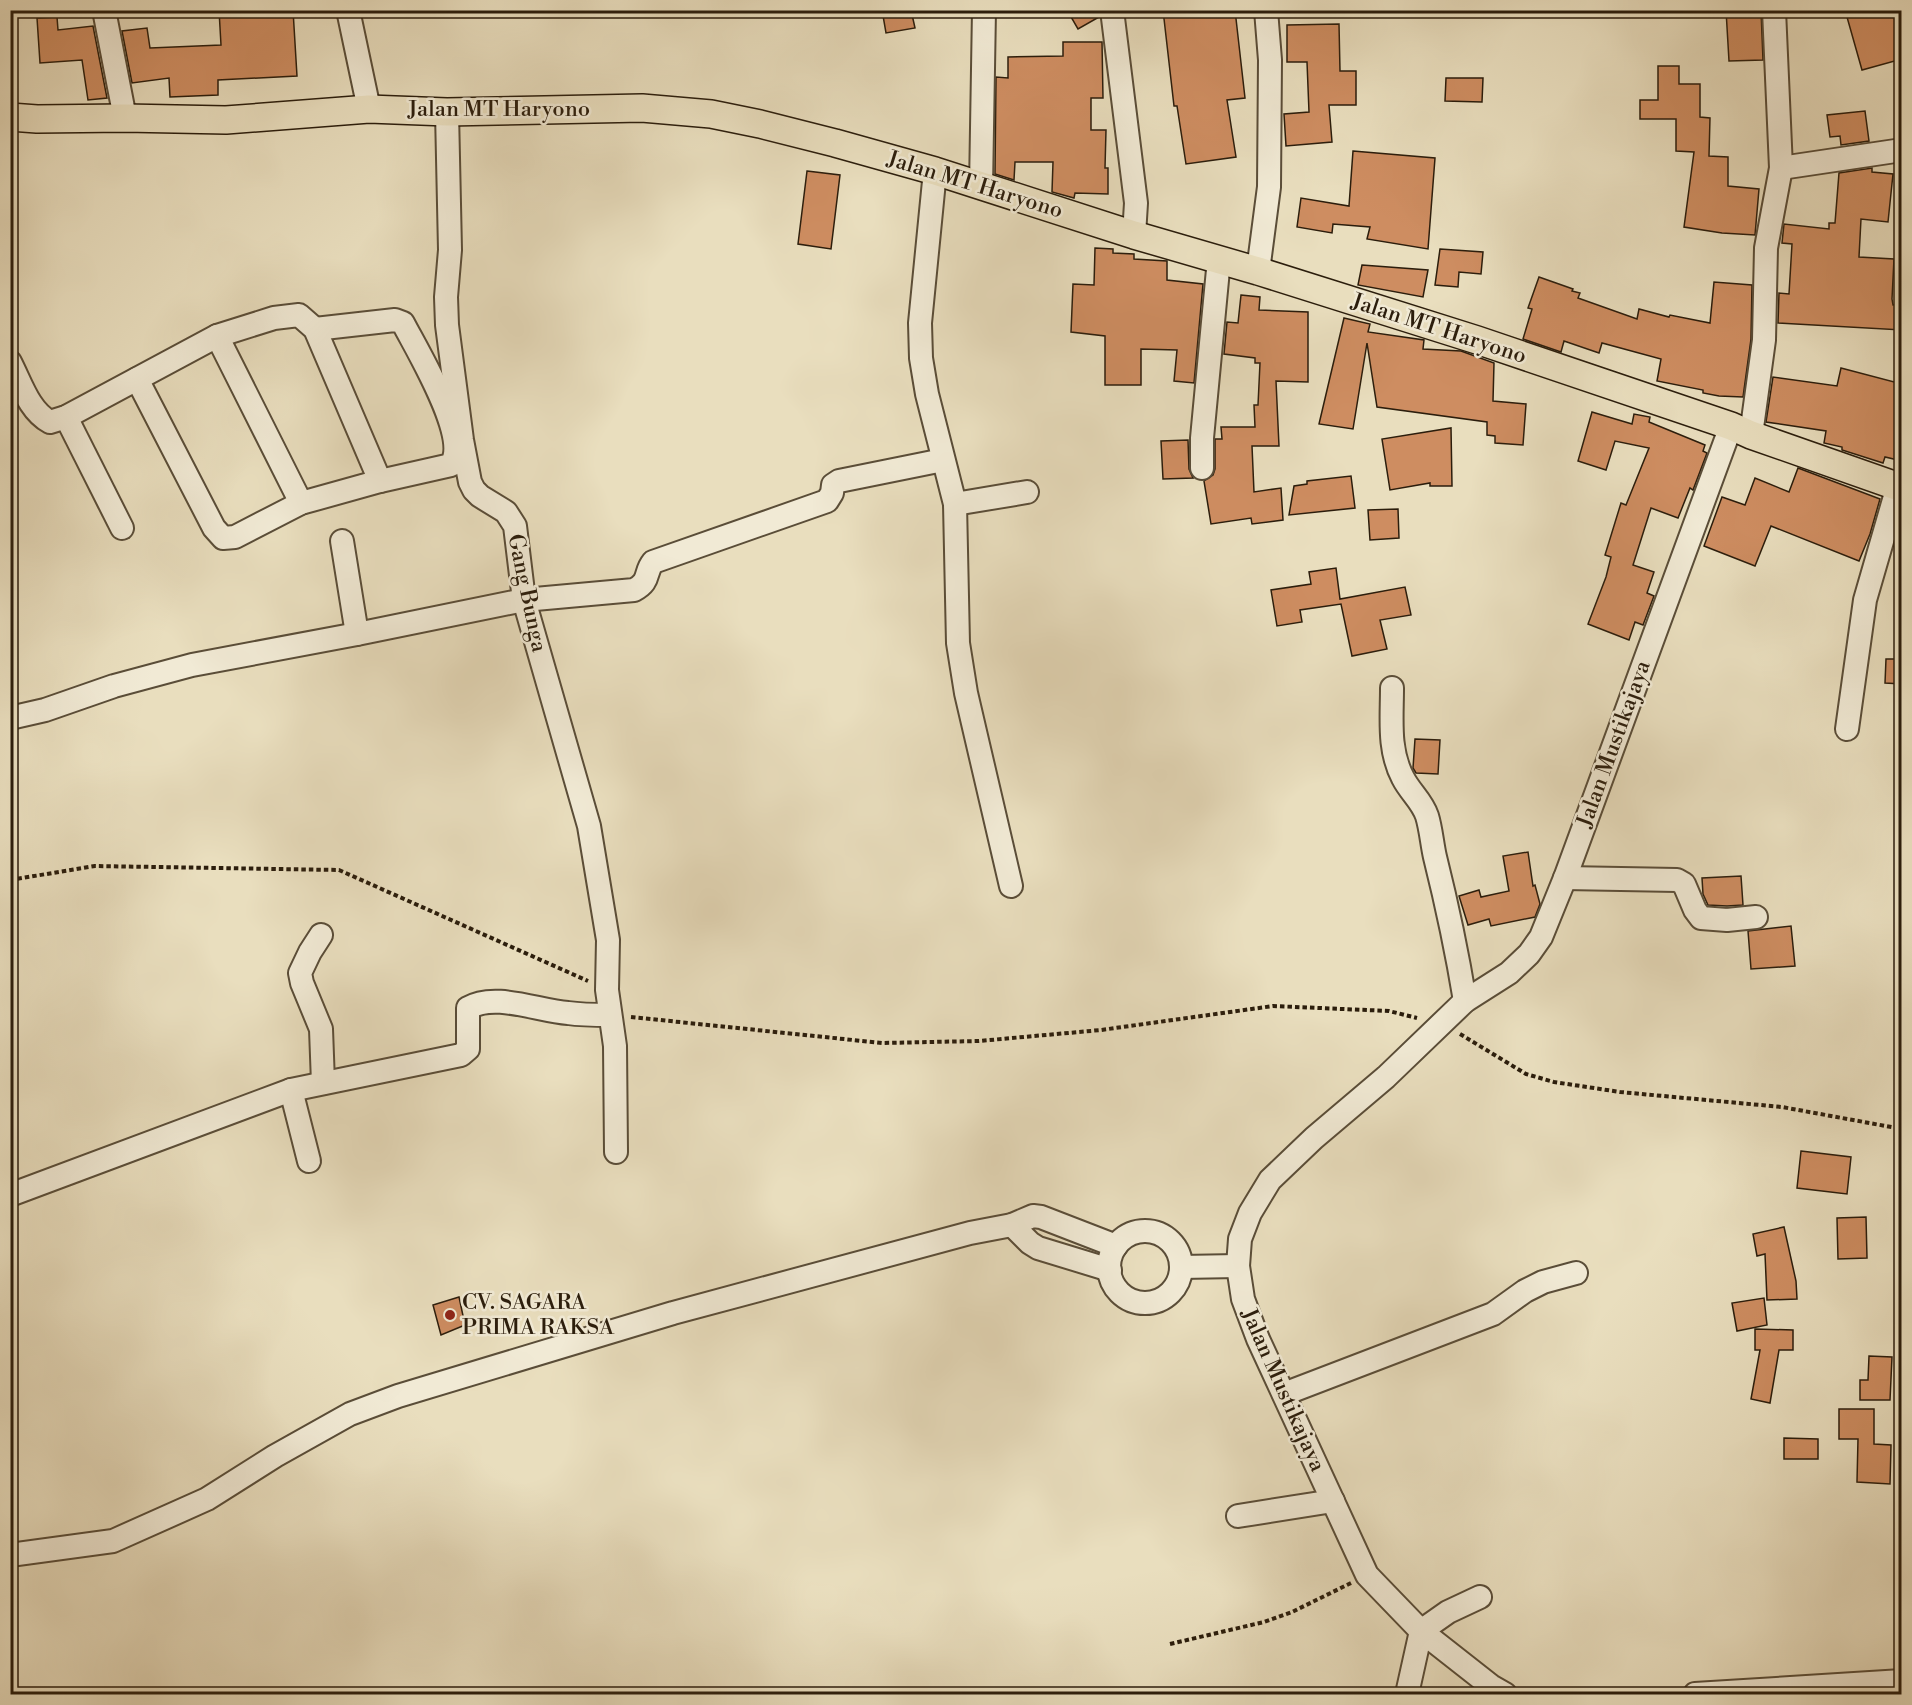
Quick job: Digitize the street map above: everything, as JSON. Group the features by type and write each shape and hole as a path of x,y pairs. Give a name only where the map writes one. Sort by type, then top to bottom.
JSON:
{"main road":[{"name":"Jalan MT Haryono","path":"10,117 226,120 369,109 447,112 642,108 711,114 824,140 935,171 1134,235 1258,271 1477,340 1900,487"}],"street":[{"path":"104,10 124,118"},
{"path":"348,10 369,109"},
{"path":"981,187 984,10"},
{"path":"1112,10 1136,203 1134,235"},
{"path":"1258,271 1269,186 1270,60 1266,10"},
{"name":"Jalan Mustikajaya","path":"1490,1692 1420,1631 1367,1575 1258,1339 1243,1299 1238,1266 1240,1239 1250,1213 1270,1180 1314,1138 1386,1077 1465,1001 1509,973 1529,954 1540,937 1741,431 1764,340 1766,248 1781,168 1774,10"},
{"name":"Gang Bunga","path":"447,112 450,250 446,297 447,325 462,440 470,482 474,490 506,512 515,526 524,600 589,826 608,940 607,990 615,1046 616,1152"},
{"path":"1781,168 1902,150"},
{"path":"935,171 920,323 921,358 927,394 955,504 958,643 966,693 1011,886"},
{"path":"1202,468 1202,438 1219,259"},
{"path":"10,362 34,409 50,422 66,417 217,336 274,318 299,315 315,328 380,481"},
{"path":"138,379 214,528 223,538 235,537 301,503 380,481 452,465 456,451 450,418 404,323 395,320 315,328"},
{"path":"217,336 301,503"},
{"path":"66,417 122,528"},
{"path":"10,718 45,710 114,686 192,665 524,600 634,590 646,581 653,562 827,501 832,493 833,485 839,481 943,460"},
{"path":"1847,729 1865,600 1900,487"},
{"path":"955,504 1027,492"},
{"path":"342,541 357,634"},
{"path":"1392,688 1392,744 1398,769 1404,781 1423,805 1428,820 1456,941 1465,1001"},
{"path":"1565,878 1677,880 1684,884 1701,918 1727,920 1756,917"},
{"path":"321,935 300,973 321,1029 323,1083"},
{"path":"10,1195 291,1090 465,1053 468,1049 468,1008 478,1002 493,1001 567,1013 610,1015"},
{"path":"291,1090 309,1161"},
{"path":"10,1555 113,1541 207,1499 275,1456 350,1414 398,1396 673,1313 970,1233 1012,1225 1033,1216 1116,1246"},
{"path":"1012,1225 1038,1248 1110,1270"},
{"path":"1145,1230 1156,1232 1166,1238 1180,1256 1180,1276 1171,1292 1164,1298 1147,1303 1129,1299 1122,1294 1116,1287 1110,1270 1111,1257 1116,1246 1124,1238 1145,1230"},
{"path":"1181,1267 1238,1266"},
{"path":"1284,1394 1493,1314 1525,1291 1543,1282 1576,1273"},
{"path":"1238,1516 1333,1502"},
{"path":"1407,1695 1420,1631 1448,1612 1480,1597"},
{"path":"1695,1695 1902,1681"}],"path":[{"path":"10,880 95,866 339,870 607,990"},
{"path":"610,1015 882,1043 979,1041 1101,1030 1273,1005 1389,1011 1442,1023 1526,1074 1554,1082 1620,1092 1782,1107 1902,1129"},
{"path":"1170,1644 1264,1622 1292,1612 1367,1575"}],"building":[{"path":"219,10 293,10 297,76 218,80 218,95 170,97 169,78 132,83 122,31 147,28 150,48 221,45"},
{"path":"882,10 911,10 915,28 886,33"},
{"path":"1067,10 1099,10 1099,17 1078,29"},
{"path":"1163,10 1235,10 1245,98 1227,100 1236,157 1186,164 1177,106 1174,106"},
{"path":"1726,10 1761,10 1763,60 1729,61"},
{"path":"1845,10 1895,10 1902,32 1902,59 1862,70"},
{"path":"57,17 58,30 93,26 107,98 88,100 82,60 40,63 37,18"},
{"path":"1339,24 1340,71 1356,71 1356,105 1329,105 1332,142 1286,146 1284,114 1309,112 1307,62 1287,62 1287,25"},
{"path":"1063,42 1102,42 1103,98 1091,98 1091,130 1106,130 1105,168 1108,168 1108,194 1075,193 1074,198 1052,192 1053,162 1015,162 1014,180 995,174 996,77 1008,78 1008,57 1063,56"},
{"path":"1658,66 1679,66 1679,84 1700,84 1700,117 1710,118 1709,156 1728,157 1728,186 1759,189 1755,235 1684,227 1694,152 1676,151 1676,119 1640,119 1640,100 1658,100"},
{"path":"1446,78 1483,78 1482,102 1445,101"},
{"path":"1865,111 1869,141 1841,145 1840,136 1830,137 1827,115"},
{"path":"1353,151 1435,158 1428,249 1367,239 1370,227 1333,224 1332,233 1297,227 1301,198 1349,206"},
{"path":"1872,168 1872,172 1893,174 1888,222 1861,219 1859,257 1894,259 1892,299 1893,305 1902,304 1902,330 1778,323 1779,293 1789,294 1792,244 1782,243 1784,224 1829,229 1829,223 1835,223 1839,173"},
{"path":"807,171 840,175 831,249 798,244"},
{"path":"1095,248 1113,249 1113,253 1134,254 1134,259 1167,261 1167,280 1203,284 1194,383 1174,381 1177,350 1141,349 1141,385 1105,385 1105,336 1071,332 1073,284 1094,285"},
{"path":"1440,249 1483,252 1481,274 1459,272 1458,287 1435,285"},
{"path":"1362,265 1428,270 1423,297 1358,285"},
{"path":"1539,277 1573,289 1572,291 1580,293 1578,298 1637,319 1639,309 1669,317 1670,315 1710,323 1714,282 1752,285 1751,339 1743,397 1719,396 1703,393 1703,390 1657,381 1661,359 1602,343 1599,353 1564,341 1561,352 1523,339 1532,309 1528,308"},
{"path":"1241,295 1260,297 1259,310 1308,312 1308,382 1276,381 1279,446 1252,446 1254,492 1281,488 1283,520 1252,524 1251,518 1211,524 1204,481 1213,475 1215,469 1215,439 1222,439 1221,427 1255,427 1254,405 1258,405 1260,363 1255,363 1255,358 1224,354 1227,322 1238,323"},
{"path":"1344,318 1370,324 1368,332 1424,340 1423,349 1461,351 1494,363 1493,401 1526,404 1523,445 1495,443 1495,436 1487,435 1487,422 1377,407 1367,343 1353,429 1319,424"},
{"path":"1841,368 1902,384 1902,461 1885,457 1883,463 1842,450 1842,447 1824,443 1826,431 1766,422 1773,377 1837,386"},
{"path":"1592,412 1632,424 1634,414 1650,417 1649,422 1705,445 1703,451 1707,453 1693,490 1690,488 1678,518 1651,508 1633,565 1654,572 1647,593 1654,596 1643,625 1635,622 1629,640 1588,624 1606,577 1611,557 1605,555 1621,503 1626,505 1649,448 1615,441 1606,470 1578,461"},
{"path":"1451,428 1452,486 1430,486 1430,483 1390,490 1382,439"},
{"path":"1188,440 1189,469 1193,478 1163,479 1161,441"},
{"path":"1798,468 1880,499 1859,561 1771,526 1755,566 1704,546 1722,497 1745,505 1755,478 1789,492"},
{"path":"1351,476 1355,508 1289,515 1294,486 1307,484 1307,481"},
{"path":"1398,509 1399,538 1370,540 1368,510"},
{"path":"1336,568 1340,599 1405,587 1411,615 1380,620 1387,649 1352,656 1341,604 1300,610 1302,622 1277,626 1271,590 1311,584 1309,572"},
{"path":"1886,659 1902,659 1902,684 1885,683"},
{"path":"1415,739 1440,740 1438,774 1416,773 1413,768"},
{"path":"1528,852 1533,886 1535,885 1540,904 1535,917 1491,926 1489,919 1468,925 1459,896 1479,890 1481,897 1509,891 1503,856"},
{"path":"1741,876 1743,905 1708,905 1703,894 1702,878"},
{"path":"1791,926 1795,966 1751,969 1748,931"},
{"path":"1801,1151 1851,1157 1847,1194 1797,1188"},
{"path":"1866,1217 1867,1258 1838,1259 1837,1218"},
{"path":"1784,1227 1796,1281 1797,1299 1767,1300 1765,1254 1757,1256 1753,1234"},
{"name":"CV. SAGARA PRIMA RAKSA","path":"459,1297 465,1325 441,1335 433,1305"},
{"path":"1764,1298 1767,1325 1737,1331 1732,1303"},
{"path":"1755,1329 1793,1330 1793,1350 1779,1350 1770,1403 1751,1399 1760,1350 1755,1350"},
{"path":"1869,1356 1892,1357 1890,1400 1860,1400 1860,1380 1868,1380"},
{"path":"1839,1409 1874,1409 1874,1444 1891,1445 1890,1484 1857,1482 1858,1439 1839,1439"},
{"path":"1784,1438 1818,1439 1818,1459 1784,1459"}],"place":[{"name":"CV. SAGARA PRIMA RAKSA","path":"450,1315"}]}
